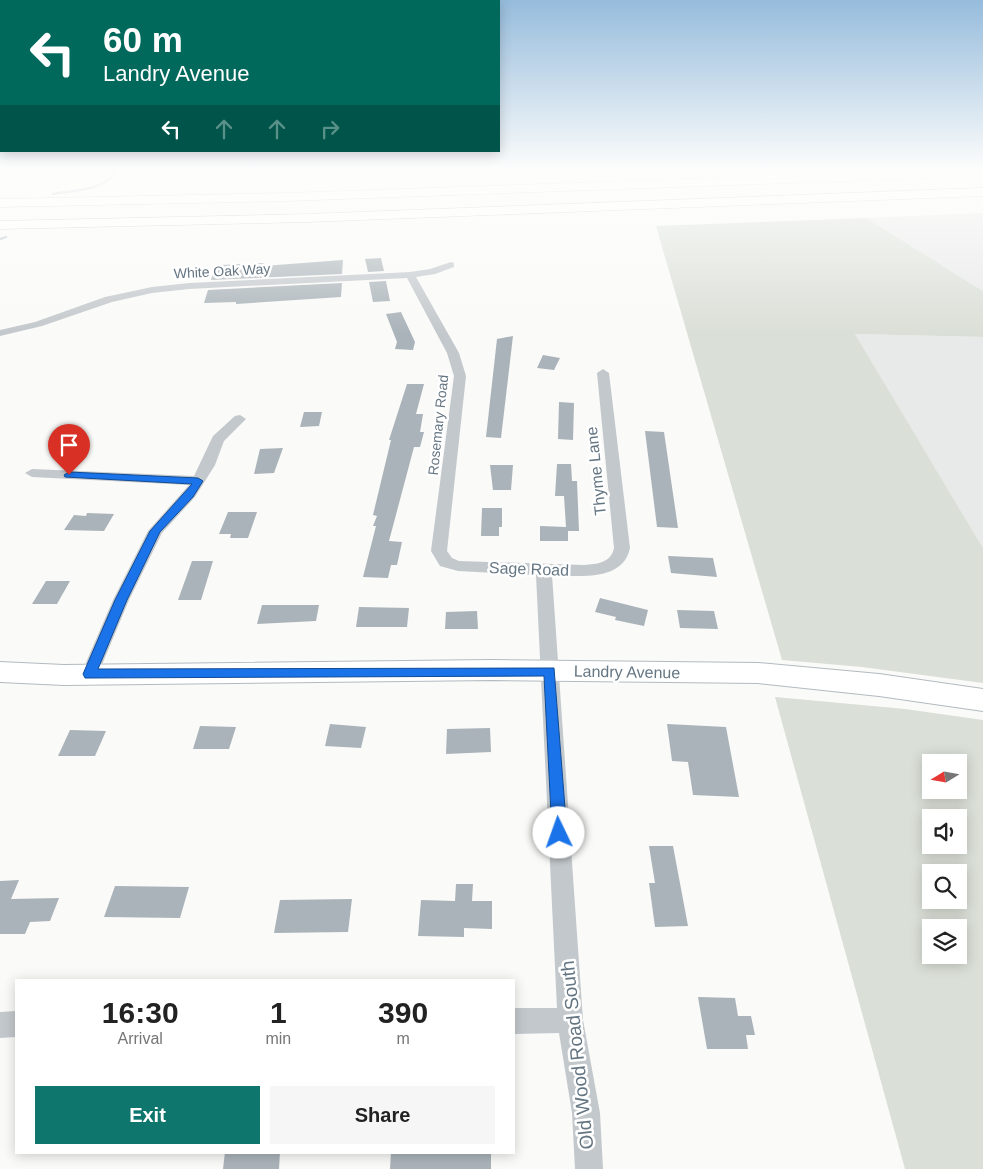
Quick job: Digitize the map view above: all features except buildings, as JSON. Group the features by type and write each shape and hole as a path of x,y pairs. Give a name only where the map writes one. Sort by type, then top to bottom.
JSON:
{"street":[{"name":"White Oak Way","path":"0,333 38,324 109,299 152,290 189,286 410,275 432,272 451,265"},
{"name":"Rosemary Road","path":"410,275 453,353 460,376 440,548 444,560"},
{"name":"Thyme Lane","path":"603,373 622,548 620,556 614,563"},
{"path":"90,674 121,600 156,531 190,494 208,465 218,439 240,419"},
{"path":"32,473 198,481"},
{"name":"Sage Road","path":"444,560 458,566 592,571 614,563"},
{"name":"Old Wood Road South","path":"544,569 570,1020 586,1113 589,1169"},
{"name":"Landry Avenue","path":"0,672 90,674 550,671 758,673 879,685 983,700"},
{"path":"515,1021 570,1020"},
{"path":"0,1024 15,1024"}],"shaded area":[{"path":"656,226 878,226 983,291 983,337 855,334 983,548 983,683 862,667 782,660"},
{"path":"878,226 983,226 983,291"},
{"path":"855,334 983,337 983,548"},
{"path":"775,697 905,709 983,720 983,1169 905,1169"}],"waterway":[{"path":"0,239 6,237"}],"route":[{"path":"69,475 198,481 190,494 156,531 121,600 90,674 473,670 550,671 559,833"}]}
